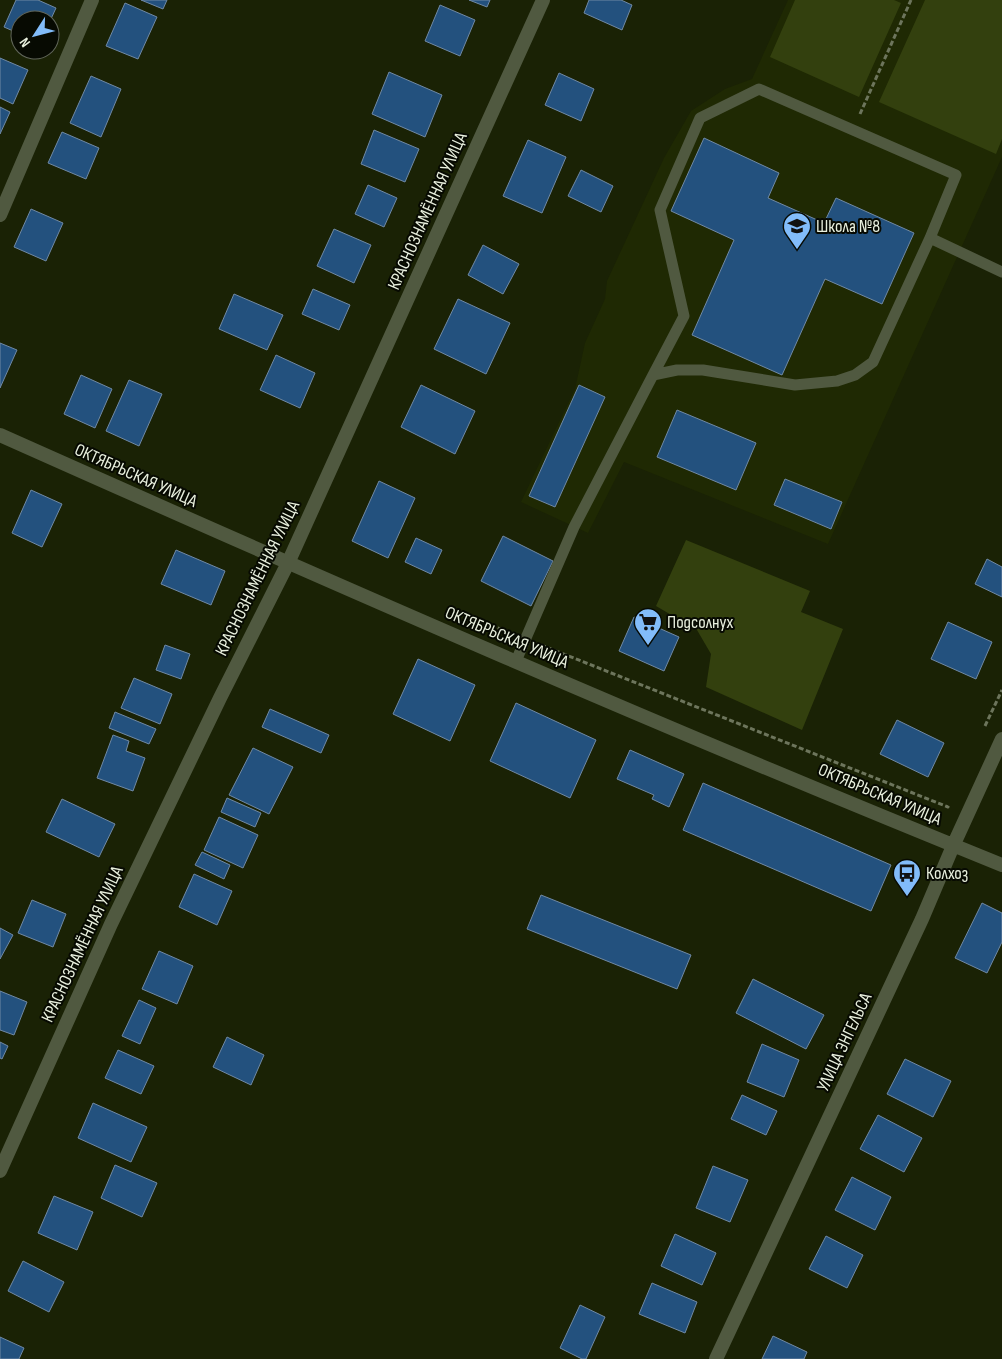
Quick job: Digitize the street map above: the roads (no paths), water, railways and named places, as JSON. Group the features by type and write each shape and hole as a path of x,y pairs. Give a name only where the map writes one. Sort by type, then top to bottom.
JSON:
{"street":[{"path":"0,215 92,0"},
{"name":"КРАСНОЗНАМЁННАЯ УЛИЦА","path":"0,1171 115,915 288,563 543,0"},
{"name":"ОКТЯБРЬСКАЯ УЛИЦА","path":"0,435 288,563 516,661 1002,865"},
{"name":"УЛИЦА ЭНГЕЛЬСА","path":"716,1359 922,919 1002,739"}],"lane":[{"path":"516,661 574,527 653,375 684,316 660,210 700,118 759,89 956,175 930,238 873,362 855,375 837,381 795,385 702,370 677,370 653,375"},
{"path":"930,238 1002,272"}],"place":[{"name":"Школа №8","path":"797,250"},
{"name":"Подсолнух","path":"648,646"},
{"name":"Колхоз","path":"907,897"}]}
